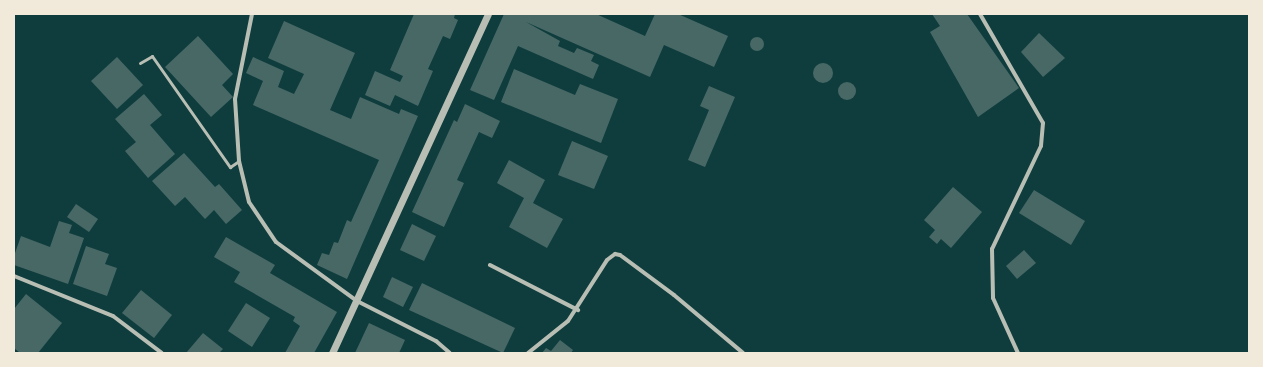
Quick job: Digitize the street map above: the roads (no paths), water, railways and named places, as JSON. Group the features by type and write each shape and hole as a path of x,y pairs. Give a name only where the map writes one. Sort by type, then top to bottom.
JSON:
{"street":[{"path":"252,14 235,100 239,161 249,202 276,242 357,301 436,341 450,353"},
{"path":"332,353 488,14"},
{"path":"980,14 1043,123 1041,146 992,249 992,298 1018,353"},
{"path":"528,353 568,321 578,310 607,260 615,254 620,254 744,353"},
{"path":"490,265 578,310"},
{"path":"14,276 113,316 162,353"}],"lane":[{"path":"140,64 152,56 230,167 239,161"}]}
